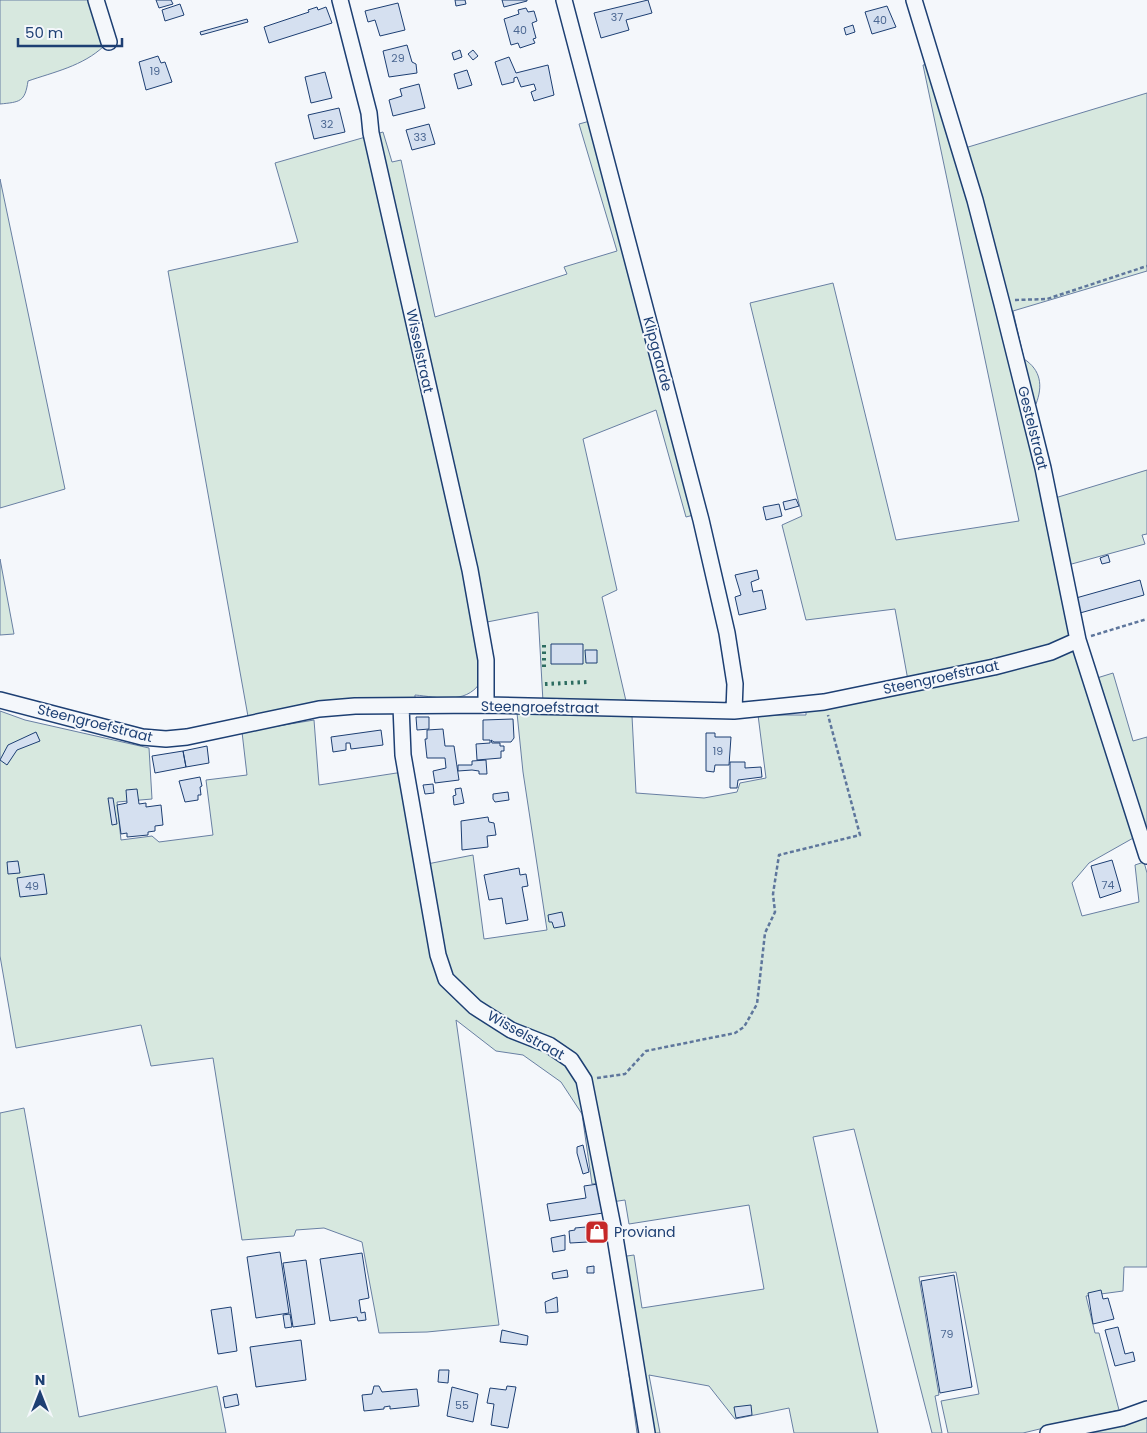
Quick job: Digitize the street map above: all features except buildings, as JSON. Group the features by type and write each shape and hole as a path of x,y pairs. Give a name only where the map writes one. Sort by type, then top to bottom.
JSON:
{"street":[{"path":"96,0 109,42"},
{"name":"Wisselstraat","path":"340,0 369,113 370,133 470,570 486,660 486,705"},
{"name":"Klipgaarde","path":"564,0 703,529 727,633 735,684 734,711"},
{"name":"Gestelstraat","path":"914,0 975,200 1002,304 1043,468 1078,640 1147,856"},
{"name":"Steengroefstraat","path":"0,700 142,737 166,739 187,737 319,709 355,706 486,705 734,711 824,702 994,667 1051,652 1078,640"},
{"name":"Wisselstraat","path":"401,706 403,755 438,955 446,980 476,1006 512,1030 548,1045 571,1060 584,1080 615,1237 648,1433"},
{"path":"1048,1433 1122,1418 1147,1409"}],"path":[{"path":"1002,304 1020,298 1047,299 1147,266"},
{"path":"1078,640 1147,619"},
{"path":"584,1080 625,1074 646,1051 734,1033 744,1027 757,1004 766,933 775,912 773,894 780,854 860,835 824,702"}],"shaded area":[{"path":"0,0 89,0 104,46 87,59 28,81 25,93 20,100 0,104"},
{"path":"930,64 955,151 1147,93 1147,271 1013,311 1024,359 1034,368 1040,385 1036,404 1023,407 1135,837 1089,863 1072,883 1082,916 1139,902 1135,865 1144,862 1147,873 1147,1267 1124,1267 1123,1291 1086,1296 1095,1333 1099,1333 1119,1410 1023,1433 948,1433 941,1401 979,1394 956,1272 919,1277 939,1395 935,1396 942,1433 932,1433 854,1129 813,1137 878,1433 794,1433 789,1408 735,1419 709,1386 649,1375 660,1433 637,1433 613,1258 634,1255 642,1308 764,1289 749,1205 629,1224 625,1200 605,1203 602,1183 592,1184 582,1114 561,1082 523,1055 496,1051 456,1020 499,1325 427,1332 379,1333 362,1242 324,1228 296,1230 294,1236 242,1240 213,1058 151,1066 141,1025 16,1048 0,956 0,711 25,720 149,748 152,799 117,802 121,840 152,836 159,842 213,835 206,780 247,775 242,732 314,720 319,785 403,772 417,866 473,855 484,939 547,930 523,772 517,713 632,716 636,793 704,798 737,792 740,783 766,778 758,715 806,715 806,707 909,686 895,609 806,620 782,525 802,516 750,303 833,283 896,540 1019,521 923,65"},
{"path":"599,104 705,512 686,517 656,410 583,439 617,590 602,597 626,701 543,702 538,612 477,624 480,683 467,694 450,698 415,695 415,703 249,722 168,271 298,242 275,163 383,132 392,162 401,160 435,317 567,274 564,267 617,251 579,124 590,121 587,110"},
{"path":"0,179 65,489 0,508"},
{"path":"1147,470 1147,534 1142,535 1145,544 1068,565 1055,498"},
{"path":"0,559 14,634 0,635"},
{"path":"1113,673 1133,741 1147,737 1147,832 1097,678"},
{"path":"24,1108 79,1417 217,1386 226,1433 0,1433 0,1113"},
{"path":"1147,1415 1147,1433 1077,1433"}],"hedge":[{"path":"544,645 544,668"},
{"path":"545,684 587,682"}],"place":[{"name":"Proviand","path":"597,1232"}]}
